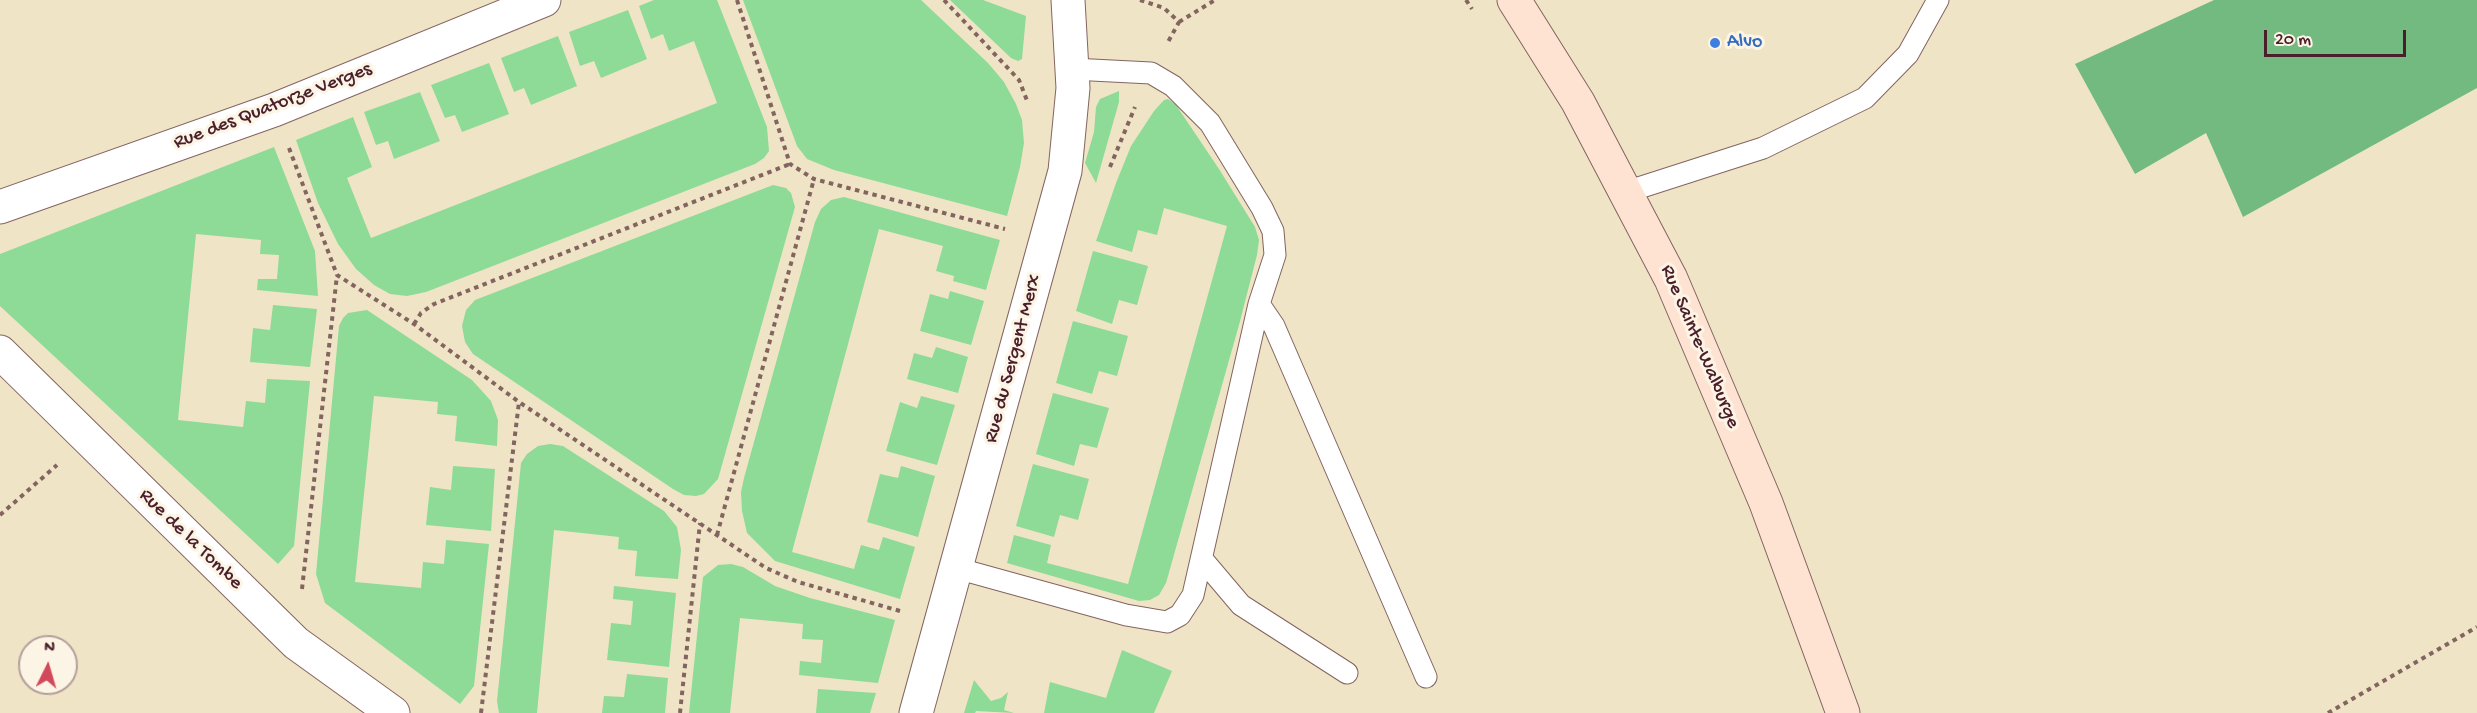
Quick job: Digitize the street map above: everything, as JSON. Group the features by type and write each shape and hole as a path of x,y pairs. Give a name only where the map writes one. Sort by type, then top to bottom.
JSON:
{"main road":[{"name":"Rue Sainte-Walburge","path":"1514,0 1578,102 1671,279 1766,503 1843,713"}],"street":[{"name":"Rue des Quatorze Verges","path":"0,207 274,110 544,0"},
{"name":"Rue du Sergent Merx","path":"916,713 1065,171 1073,88 1068,0"},
{"name":"Rue de la Tombe","path":"0,352 296,644 393,713"}],"lane":[{"path":"1626,192 1763,148 1865,98 1908,54 1938,0"},
{"path":"956,568 1126,615 1167,622 1180,615 1193,595 1259,304 1275,255 1273,231 1262,208 1210,123 1173,86 1152,73 1072,69"},
{"path":"1259,304 1274,326 1426,677"},
{"path":"1202,559 1241,605 1347,674"}],"path":[{"path":"737,0 790,164 814,179 1046,240"},
{"path":"944,0 1019,80 1030,108"},
{"path":"1179,22 1215,0"},
{"path":"274,110 337,275 296,644"},
{"path":"414,324 421,313 434,303 790,164"},
{"path":"717,535 814,179"},
{"path":"337,275 414,324 519,402 766,568 798,582 941,622"},
{"path":"481,713 519,402"},
{"path":"0,515 87,439"},
{"path":"680,713 700,523"},
{"path":"2328,713 2477,627"}],"green space":[{"path":"654,0 717,0 767,127 769,151 764,158 755,164 426,292 407,296 390,294 374,285 356,269 338,244 318,203 296,140 353,117 372,167 347,178 371,238 717,103 694,41 669,51 663,34 651,39 639,6"},
{"path":"743,0 921,0 988,63 1004,82 1016,104 1022,120 1024,143 1007,216 834,170 807,159 797,146"},
{"path":"950,0 983,0 1026,16 1022,59 1018,61 1011,58"},
{"path":"2214,0 2477,0 2477,88 2243,217 2206,133 2135,174 2075,64"},
{"path":"628,10 647,59 601,78 594,61 580,66 569,32"},
{"path":"558,36 577,86 531,105 524,88 514,92 501,58"},
{"path":"489,63 509,114 462,132 455,115 445,118 431,85"},
{"path":"1119,91 1119,102 1096,183 1085,163 1094,132 1096,107 1100,99"},
{"path":"420,92 440,141 394,159 388,141 376,145 364,112"},
{"path":"1168,99 1176,105 1219,169 1255,227 1259,240 1239,325 1166,583 1159,595 1150,600 1139,601 1007,563 1014,535 1051,545 1047,563 1128,584 1227,226 1164,208 1157,235 1138,230 1132,252 1096,241 1131,146 1154,111 1164,100"},
{"path":"274,147 315,251 318,296 257,290 258,279 277,279 279,255 260,254 261,240 196,234 178,420 243,427 246,401 265,403 267,379 310,381 294,546 278,564 0,306 0,254"},
{"path":"773,185 786,188 791,193 795,207 718,479 704,494 684,495 673,489 473,354 465,342 462,326 466,310 475,300"},
{"path":"844,197 1000,240 986,290 953,281 954,276 936,271 943,246 879,229 792,552 854,569 861,545 879,550 883,537 915,547 900,599 775,561 747,533 742,511 741,492 744,478 815,222 821,209 831,200"},
{"path":"1093,251 1148,266 1137,305 1119,300 1112,324 1076,311"},
{"path":"950,291 984,301 971,345 920,331 930,294 948,299"},
{"path":"273,305 317,309 310,367 250,362 253,328 270,330"},
{"path":"367,310 472,380 491,401 498,420 497,446 455,441 457,416 437,414 438,402 374,396 355,582 421,588 423,562 444,564 446,540 489,544 474,686 460,704 325,603 316,574 339,326 348,313"},
{"path":"1073,321 1128,336 1117,376 1099,371 1092,394 1056,383"},
{"path":"936,347 968,357 958,393 907,379 914,353 932,358"},
{"path":"1053,393 1109,408 1097,448 1080,444 1074,466 1036,454"},
{"path":"921,396 955,405 937,465 886,451 900,402 917,408"},
{"path":"550,444 563,446 664,511 677,527 681,550 678,579 635,576 637,551 618,549 619,537 554,530 537,713 499,713 497,701 521,463 527,454 538,446"},
{"path":"1033,464 1089,479 1078,520 1060,515 1054,537 1016,526"},
{"path":"453,466 495,469 491,531 426,525 430,487 451,490"},
{"path":"901,466 935,476 918,537 867,522 880,474 898,478"},
{"path":"731,564 743,567 775,586 810,598 895,620 878,683 799,675 800,661 821,663 823,640 802,639 803,624 740,618 730,713 689,713 703,577 718,565"},
{"path":"614,586 676,593 669,667 607,660 611,623 631,625 633,601 613,599"},
{"path":"1122,650 1172,671 1154,713 1044,713 1050,682 1106,698"},
{"path":"627,674 668,678 665,713 602,713 604,696 624,697"},
{"path":"974,680 991,701 1001,698 1008,692 1004,710 1014,713 976,711 975,713 964,713"},
{"path":"818,689 876,693 870,713 816,713"}],"place":[{"name":"Alvo","path":"1715,43"}]}
